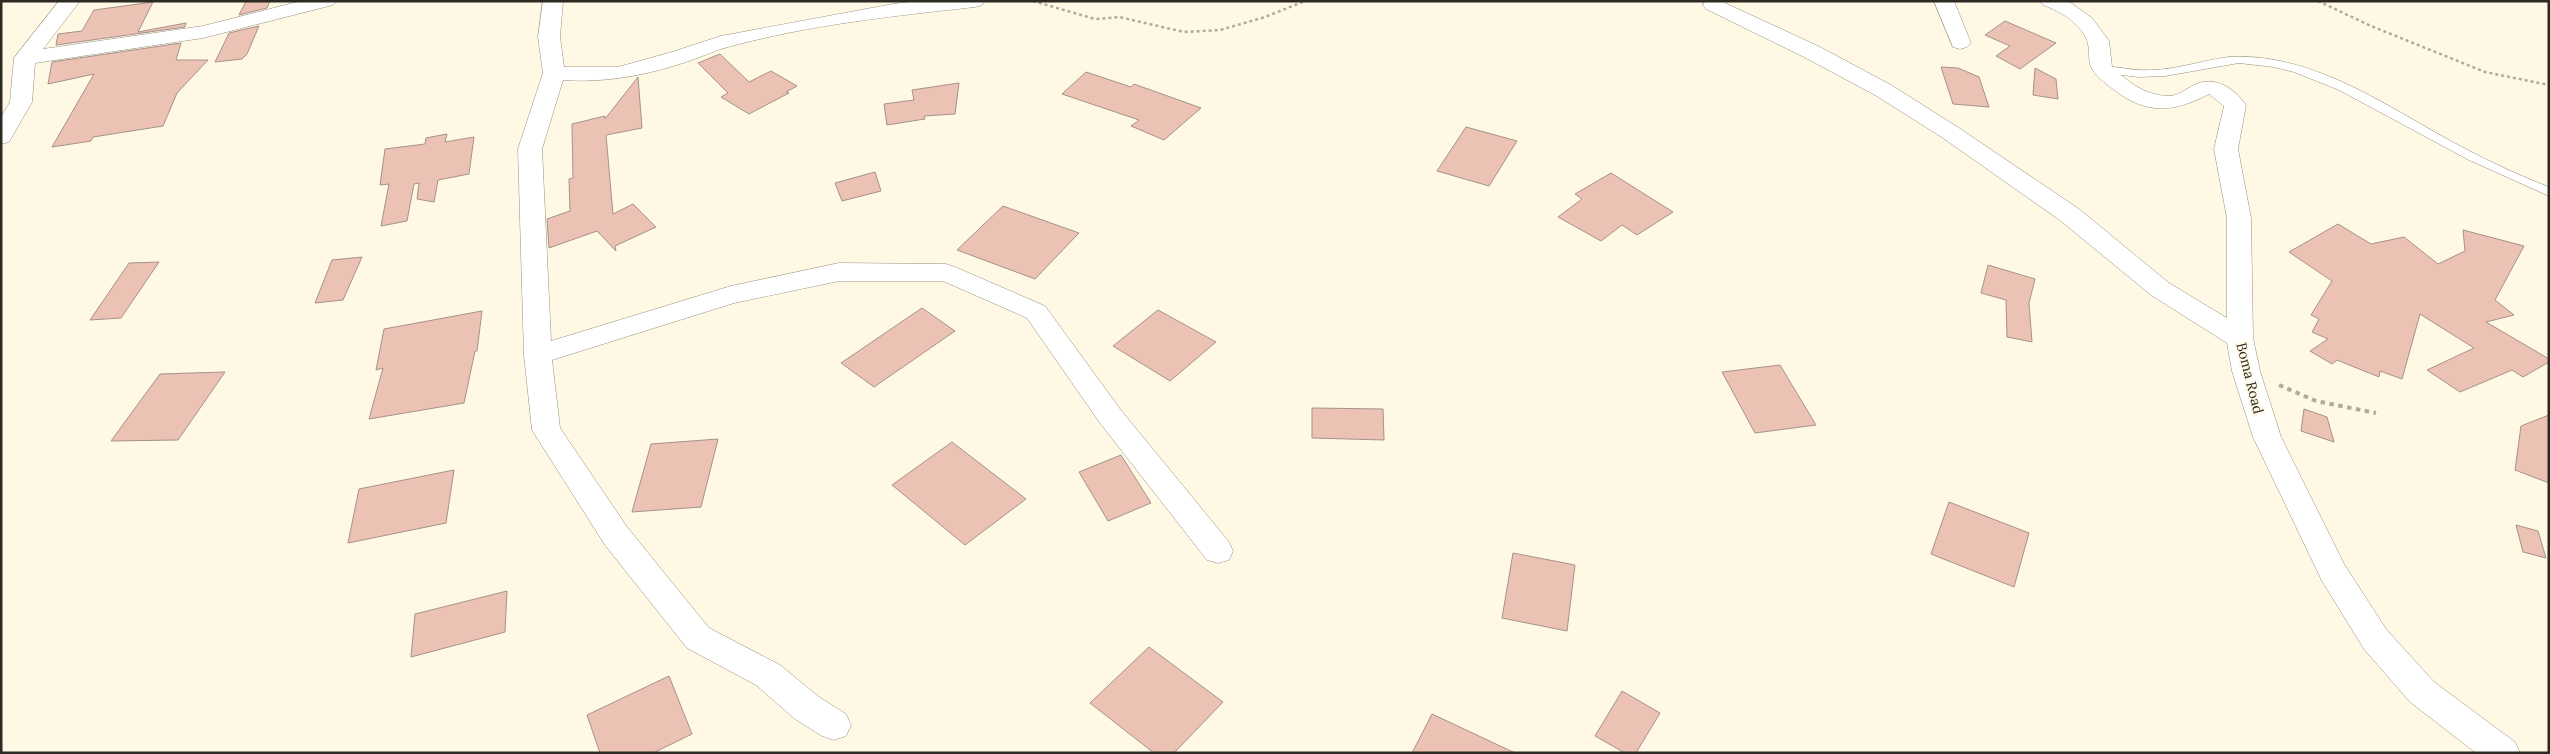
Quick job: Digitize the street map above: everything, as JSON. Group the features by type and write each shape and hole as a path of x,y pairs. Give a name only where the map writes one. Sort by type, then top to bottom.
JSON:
{"street":[{"path":"1,138 21,102 25,58 70,1"},
{"path":"25,58 203,32 326,1"},
{"path":"553,1 549,37 554,73 530,150 538,355 546,430 616,536 698,638 768,675 807,708 834,724"},
{"path":"554,73 583,75 618,73 680,57 721,42 776,30 893,10 975,1"},
{"path":"1716,1 1713,4 1812,52 1883,90 1951,133 2070,215 2160,289 2240,338"},
{"path":"1944,1 1960,43"},
{"path":"2050,1 2057,3 2082,19 2098,40 2103,70"},
{"name":"Boma Road","path":"2103,70 2141,98 2175,103 2205,87 2222,91 2234,105 2226,149 2239,218 2240,338 2246,371 2267,437 2296,500 2333,572 2375,639 2422,692 2503,753"},
{"path":"538,355 731,295 839,272 946,273 1036,312 1110,416 1218,551"}],"lane":[{"path":"2103,70 2136,74 2175,72 2210,62 2248,60 2301,70 2353,90 2499,172 2549,192"}],"path":[{"path":"1033,1 1095,19 1118,17 1184,32 1220,30 1265,17 1305,1"},
{"path":"2318,1 2371,26 2485,72 2549,85"},
{"path":"2246,371 2316,401 2376,413"}],"building":[{"path":"246,1 270,1 267,8 239,15"},
{"path":"153,2 138,32 186,23 185,27 56,45 58,34 82,31 94,10"},
{"path":"2005,21 2056,43 2020,69 1996,56 2010,46 1985,35"},
{"path":"259,26 247,54 242,59 215,62 229,33"},
{"path":"181,43 176,60 208,60 177,93 163,126 93,137 91,141 52,147 94,74 48,84 52,62"},
{"path":"720,54 749,82 771,71 797,86 786,92 789,93 749,114 721,97 728,93 698,63"},
{"path":"1941,67 1958,68 1979,77 1989,107 1953,104"},
{"path":"2035,68 2056,79 2058,99 2033,95"},
{"path":"1086,72 1131,87 1134,84 1201,108 1164,140 1131,126 1139,120 1062,94"},
{"path":"638,77 642,128 606,135 613,214 633,204 656,227 615,246 616,251 597,231 549,248 547,219 570,211 569,179 573,178 572,124 605,116 605,119"},
{"path":"959,83 955,114 924,116 925,119 887,125 884,104 914,100 912,90"},
{"path":"1466,127 1517,141 1489,186 1437,171"},
{"path":"447,134 445,142 474,137 469,174 438,180 434,202 417,199 419,183 414,184 407,221 381,226 389,184 380,185 385,149 425,144 426,138"},
{"path":"875,172 881,191 842,201 835,183"},
{"path":"1611,173 1673,212 1637,235 1622,225 1601,241 1558,217 1582,199 1575,194"},
{"path":"1003,206 1079,233 1035,279 957,250"},
{"path":"2338,224 2371,244 2404,237 2438,264 2465,251 2463,230 2524,246 2495,300 2514,315 2486,322 2549,359 2549,362 2523,377 2512,370 2460,392 2427,370 2474,348 2420,314 2402,379 2380,371 2379,377 2337,360 2332,364 2310,351 2328,339 2312,332 2319,319 2311,315 2332,281 2289,252"},
{"path":"362,257 343,300 315,303 332,260"},
{"path":"159,262 121,318 90,320 129,263"},
{"path":"1988,265 2035,279 2029,303 2032,342 2007,337 2006,300 1981,293"},
{"path":"922,308 955,331 874,387 841,363"},
{"path":"1158,310 1216,342 1170,381 1113,346"},
{"path":"482,311 477,351 475,351 464,403 369,419 383,368 376,370 384,329"},
{"path":"1780,365 1816,425 1755,433 1722,372"},
{"path":"225,372 178,440 111,441 160,374"},
{"path":"1312,408 1383,409 1384,440 1312,438"},
{"path":"2304,409 2327,417 2334,442 2301,431"},
{"path":"2549,415 2549,483 2515,470 2521,426"},
{"path":"718,439 701,507 632,512 651,444"},
{"path":"952,442 1026,499 965,545 892,485"},
{"path":"1121,455 1151,503 1108,521 1079,472"},
{"path":"454,470 446,523 348,543 359,489"},
{"path":"1949,502 2029,533 2014,587 1931,554"},
{"path":"2516,525 2538,531 2546,558 2523,552"},
{"path":"1513,553 1575,565 1567,631 1502,618"},
{"path":"507,591 505,632 411,657 415,614"},
{"path":"1149,647 1223,702 1174,753 1154,753 1090,703"},
{"path":"669,676 692,734 653,753 600,753 587,715"},
{"path":"1622,691 1660,713 1636,753 1625,753 1595,736"},
{"path":"1432,714 1515,753 1412,753"}]}
